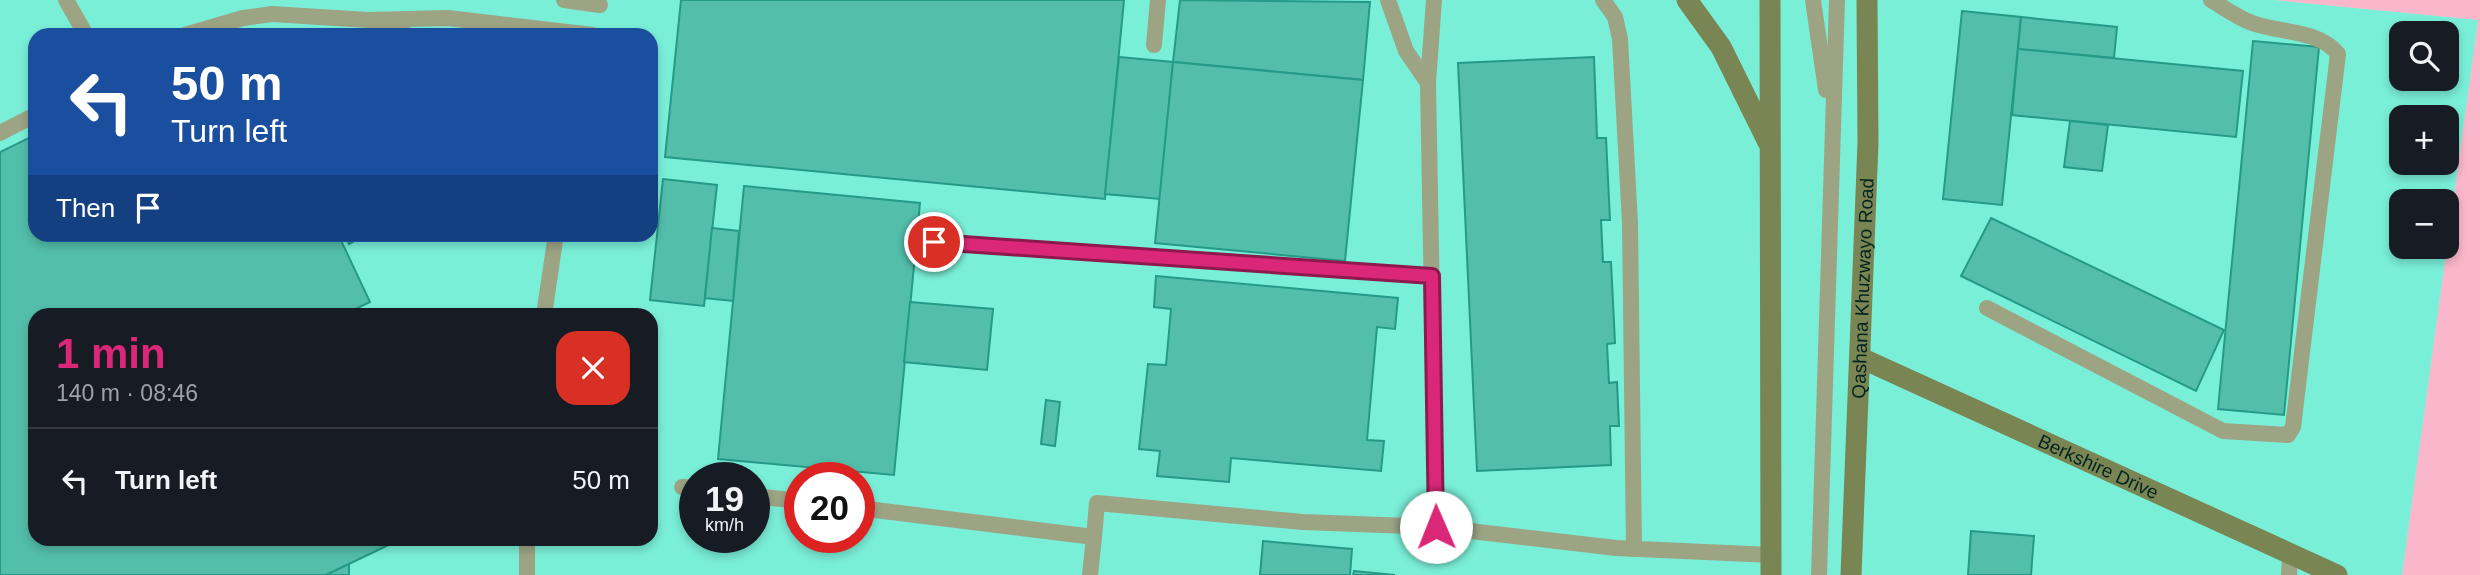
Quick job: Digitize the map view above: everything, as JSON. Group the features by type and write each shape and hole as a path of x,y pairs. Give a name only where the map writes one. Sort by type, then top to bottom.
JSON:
{"main road":[{"path":"1686,0 1721,47 1770,147"},
{"path":"1770,0 1771,565"},
{"name":"Qashana Khuzwayo Road","path":"1851,575 1868,143 1867,0"},
{"name":"Berkshire Drive","path":"1860,358 2290,564 2337,575"}],"lane":[{"path":"66,0 82,28"},
{"path":"564,0 601,3 595,28"},
{"path":"1154,45 1158,0"},
{"path":"1388,0 1406,51 1427,83"},
{"path":"1434,0 1427,83 1436,527"},
{"path":"1603,0 1615,17 1620,39 1630,223 1634,549"},
{"path":"1813,0 1831,123"},
{"path":"1819,575 1831,123 1837,0"},
{"path":"1987,308 2213,427 2244,435 2288,435 2293,427 2338,54 2331,45 2318,38 2258,25 2240,18 2211,0"},
{"path":"209,28 243,18 272,14 368,20 448,18 533,28"},
{"path":"368,20 389,28"},
{"path":"0,133 28,119"},
{"path":"545,308 555,242"},
{"path":"934,242 1432,276"},
{"path":"1090,575 1097,503 1303,522 1436,527 1771,565"},
{"path":"875,510 1094,537"},
{"path":"527,546 527,575"}],"shaded area":[{"path":"0,0 2274,0 2478,20 2459,159 2459,105 2389,105 2389,175 2457,175 2455,189 2389,189 2389,259 2445,259 2402,575 0,575"},
{"path":"2274,0 2480,0 2480,575 2402,575 2445,259 2459,259 2459,189 2455,189 2457,175 2459,175 2478,20"}],"building":[{"path":"681,0 1124,0 1105,199 665,157"},
{"path":"1180,0 1370,2 1363,80 1173,62"},
{"path":"1962,11 2021,17 2002,205 1943,199"},
{"path":"2021,17 2117,27 2114,58 2018,49"},
{"path":"2253,41 2319,47 2284,415 2218,409"},
{"path":"2018,49 2243,71 2236,137 2012,115"},
{"path":"1119,57 1173,62 1160,199 1105,194"},
{"path":"1594,57 1597,138 1606,138 1610,220 1601,220 1603,262 1611,262 1615,343 1607,344 1609,383 1617,382 1619,426 1610,426 1611,465 1477,471 1458,63"},
{"path":"1173,62 1363,80 1345,261 1155,243"},
{"path":"2070,121 2108,125 2102,171 2064,167"},
{"path":"28,138 28,242 342,242 370,302 358,308 28,308 28,546 386,546 326,575 0,575 0,152"},
{"path":"663,179 717,185 704,306 650,300"},
{"path":"744,186 920,203 894,475 875,473 875,462 784,462 784,465 718,459"},
{"path":"1991,218 2224,330 2196,391 1961,276"},
{"path":"712,228 739,231 733,301 705,298"},
{"path":"1156,276 1398,298 1395,329 1377,327 1367,440 1384,441 1381,471 1231,458 1229,482 1157,476 1160,451 1139,449 1148,364 1166,365 1171,309 1154,307"},
{"path":"910,302 993,309 987,370 904,362"},
{"path":"1046,400 1060,402 1055,446 1041,444"},
{"path":"1971,531 2034,536 2031,575 1968,575"},
{"path":"1263,541 1352,549 1350,575 1260,575"},
{"path":"349,564 349,575 326,575"},
{"path":"1354,571 1395,575 1353,575"}],"route":[{"path":"934,242 1432,276 1436,527"}]}
